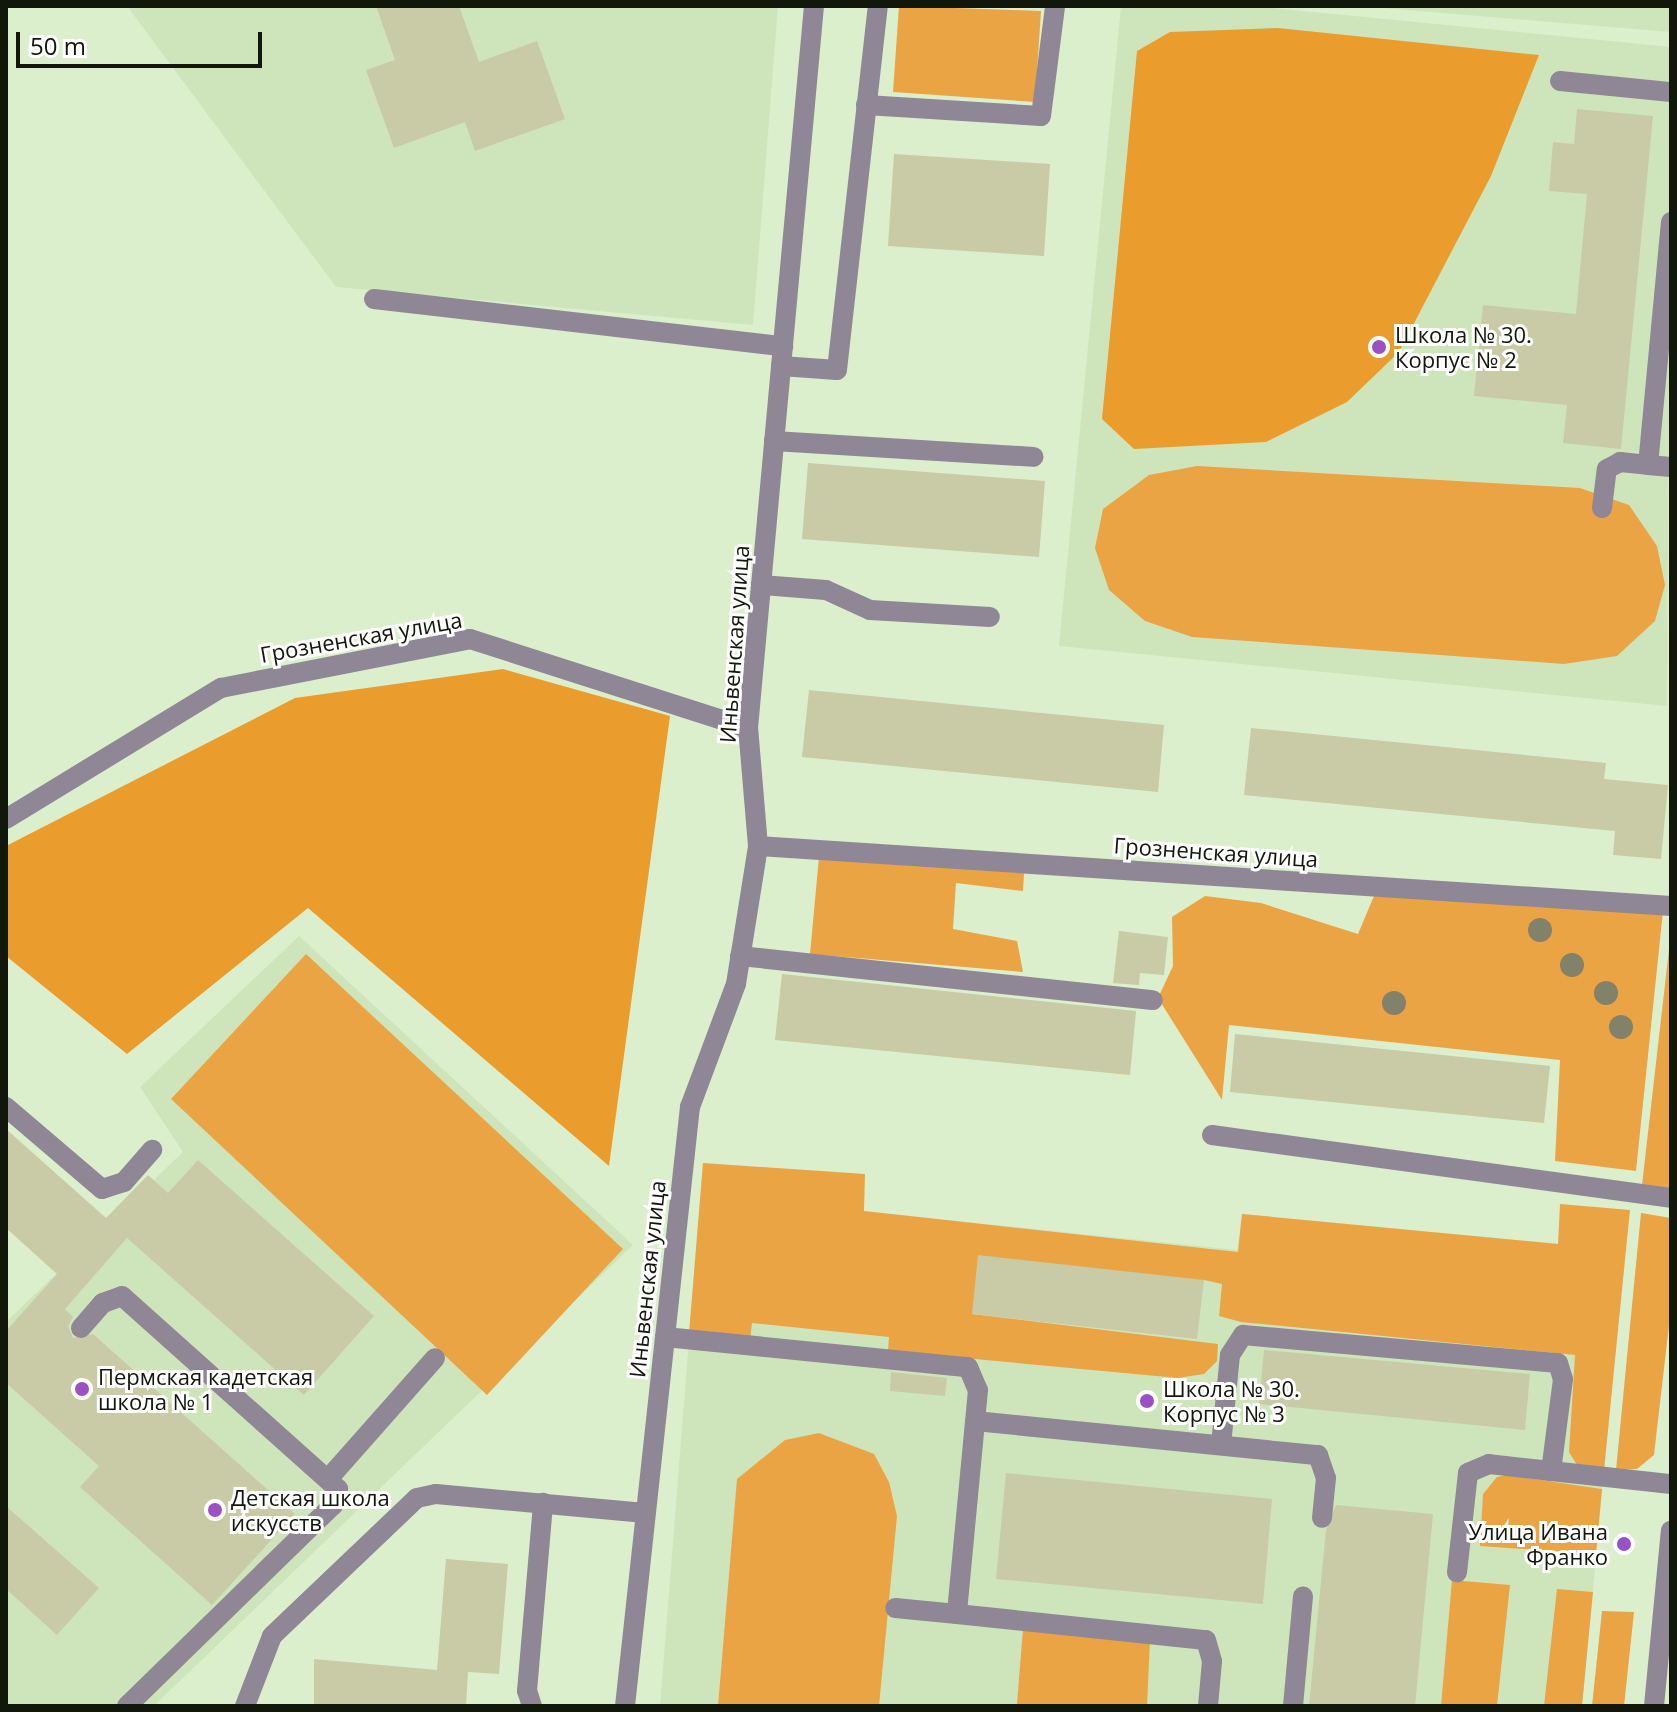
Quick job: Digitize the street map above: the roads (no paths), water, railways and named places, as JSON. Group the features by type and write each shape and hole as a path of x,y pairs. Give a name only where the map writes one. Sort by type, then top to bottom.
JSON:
{"street":[{"name":"Иньвенская улица","path":"625,1706 690,1107 736,984 758,846 748,728 814,6"},
{"path":"374,299 782,356 837,370 878,6"},
{"path":"866,105 1041,116 1055,6"},
{"path":"1560,81 1671,92"},
{"path":"1648,465 1664,366 1671,222"},
{"path":"774,441 1034,457"},
{"path":"1602,508 1607,469 1620,462 1671,467"},
{"path":"761,585 826,590 870,610 990,617"},
{"name":"Грозненская улица","path":"6,819 221,688 470,639 748,728"},
{"name":"Грозненская улица","path":"758,846 1671,906"},
{"path":"740,956 1153,1000"},
{"path":"6,1107 102,1189 124,1182 152,1150"},
{"path":"1212,1135 1671,1198"},
{"path":"81,1328 103,1303 122,1296 338,1489 333,1505 127,1706"},
{"path":"1221,1445 1234,1342 1256,1333 1558,1363 1563,1379 1551,1471"},
{"path":"665,1337 968,1367 978,1390 957,1614"},
{"path":"329,1478 435,1358"},
{"path":"975,1421 1318,1455 1326,1478 1322,1518"},
{"path":"1457,1572 1468,1473 1489,1464 1671,1484"},
{"path":"245,1706 272,1636 417,1498 543,1503 645,1513"},
{"path":"532,1706 527,1691 543,1503"},
{"path":"1654,1706 1671,1531"},
{"path":"1293,1706 1303,1596"},
{"path":"895,1608 1206,1640 1212,1661 1208,1706"}],"place":[{"name":"Школа № 30. Корпус № 2","path":"1379,347"},
{"name":"Пермская кадетская школа № 1","path":"82,1389"},
{"name":"Школа № 30. Корпус № 3","path":"1147,1401"},
{"name":"Детская школа искусств","path":"215,1510"},
{"name":"Улица Ивана Франко","path":"1624,1544"}]}
